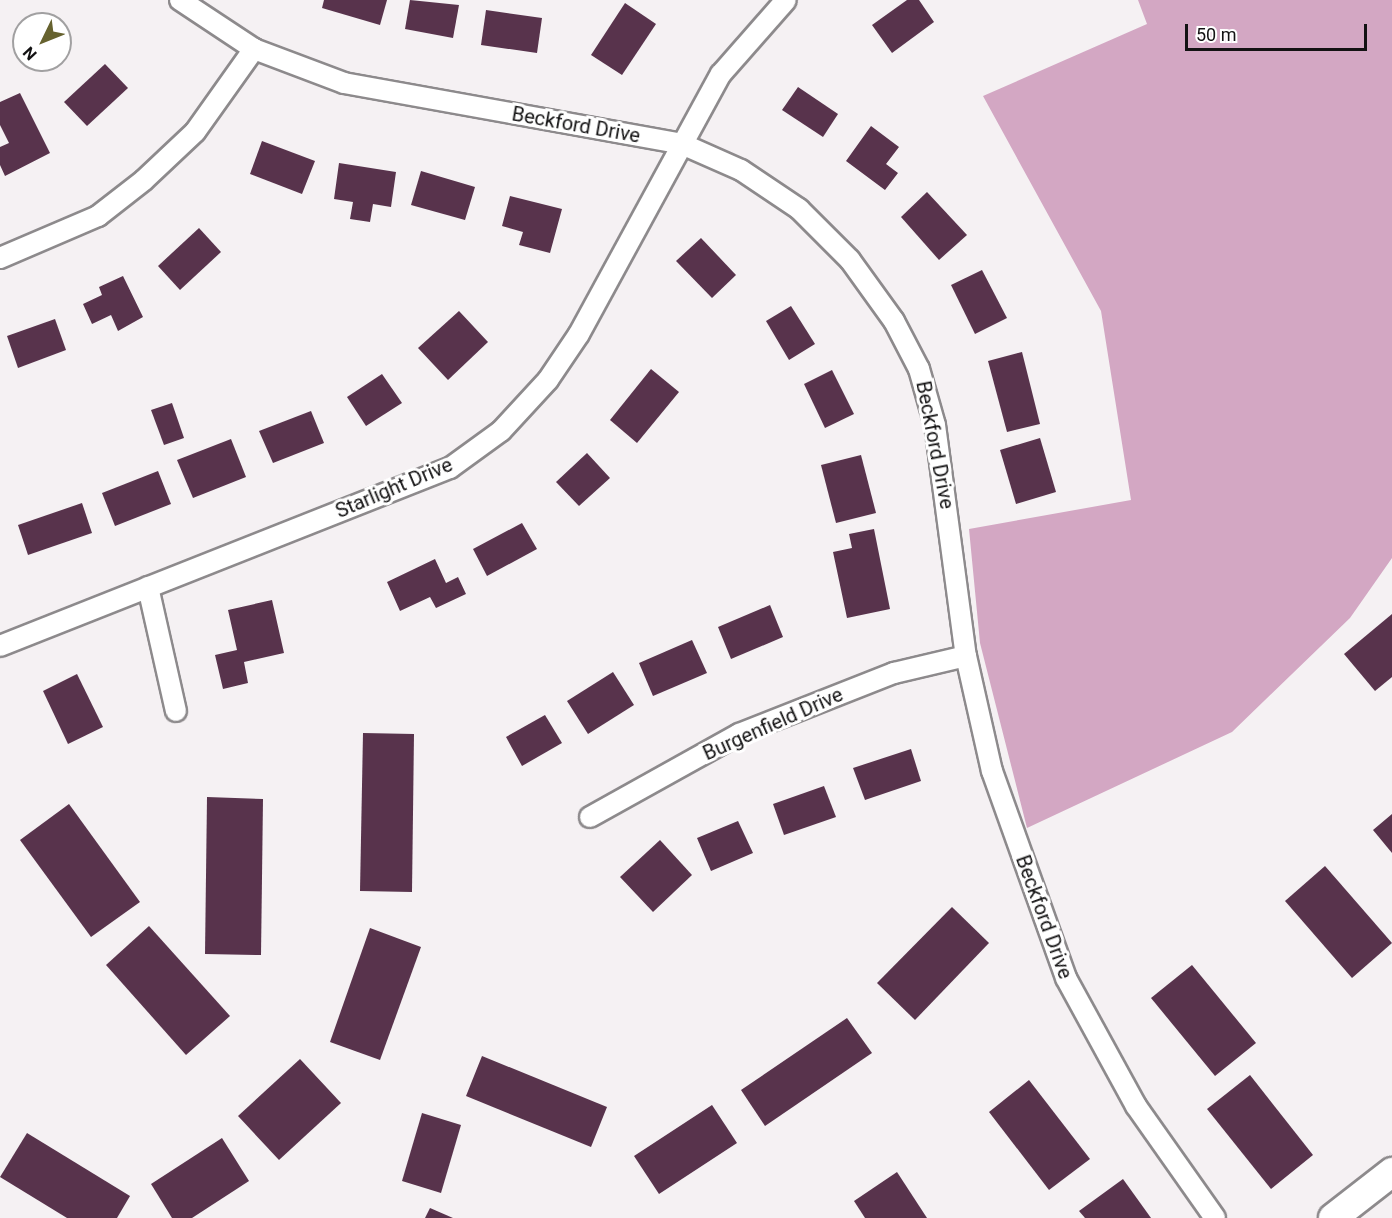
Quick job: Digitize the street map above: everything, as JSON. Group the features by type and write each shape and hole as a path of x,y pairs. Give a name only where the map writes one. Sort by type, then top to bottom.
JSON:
{"street":[{"name":"Beckford Drive","path":"180,0 254,49 344,83 682,144 741,170 800,209 850,260 894,321 919,369 935,425 966,656 992,771 1066,978 1136,1106 1215,1218"},
{"name":"Starlight Drive","path":"0,646 450,468 501,431 548,380 579,334 721,74 786,0"},
{"path":"0,258 98,216 144,180 195,132 254,49"},
{"path":"148,587 176,711"},
{"name":"Burgenfield Drive","path":"590,817 739,734 894,673 966,656"},
{"path":"1333,1218 1392,1172"}],"shaded area":[{"path":"1138,0 1392,0 1392,558 1350,618 1232,732 1027,828 980,643 969,529 1131,500 1101,311 983,96 1147,24"}],"building":[{"path":"324,0 387,0 380,25 322,8"},
{"path":"410,0 459,5 453,38 405,29"},
{"path":"907,0 919,0 934,22 892,53 872,25"},
{"path":"625,3 656,24 622,75 591,55"},
{"path":"486,10 542,18 537,53 481,45"},
{"path":"105,64 128,88 87,126 64,102"},
{"path":"798,87 838,114 823,137 782,110"},
{"path":"20,93 50,153 5,176 0,165 0,147 9,143 0,125 0,102"},
{"path":"871,126 899,147 886,164 898,173 885,190 846,161"},
{"path":"262,141 315,161 302,194 250,174"},
{"path":"339,163 396,172 391,207 373,204 370,222 350,219 353,202 334,199"},
{"path":"421,171 475,187 465,220 411,205"},
{"path":"927,192 967,235 939,260 901,217"},
{"path":"510,196 562,209 550,253 519,245 523,232 502,226"},
{"path":"199,228 221,252 180,290 158,266"},
{"path":"701,238 736,275 712,298 676,261"},
{"path":"982,270 1007,318 975,334 951,285"},
{"path":"123,276 143,317 118,331 111,315 92,324 83,304 102,295 99,287"},
{"path":"791,306 815,344 789,360 766,321"},
{"path":"459,311 488,342 448,380 418,348"},
{"path":"55,319 66,350 18,368 7,336"},
{"path":"1022,352 1040,424 1007,432 988,361"},
{"path":"651,369 679,392 637,443 610,420"},
{"path":"832,370 854,414 825,428 804,384"},
{"path":"382,374 402,403 366,426 347,397"},
{"path":"172,403 184,438 164,445 151,410"},
{"path":"311,411 324,443 273,463 259,431"},
{"path":"1040,438 1056,492 1016,504 1000,450"},
{"path":"231,439 246,477 193,498 177,460"},
{"path":"587,453 610,478 579,506 556,482"},
{"path":"861,455 876,513 836,523 821,465"},
{"path":"158,471 171,504 115,526 102,493"},
{"path":"82,503 92,533 28,555 18,525"},
{"path":"522,523 537,549 487,576 473,549"},
{"path":"874,529 890,609 847,618 833,552 852,548 849,534"},
{"path":"435,559 446,583 458,577 466,594 436,608 430,597 400,611 387,582"},
{"path":"272,600 284,653 244,662 248,683 223,689 215,655 237,650 228,610"},
{"path":"770,605 783,637 731,659 718,627"},
{"path":"1392,614 1392,677 1375,691 1344,654"},
{"path":"692,640 707,673 653,696 639,663"},
{"path":"613,672 634,705 588,734 567,701"},
{"path":"77,674 103,727 68,744 43,691"},
{"path":"545,715 562,743 522,766 506,737"},
{"path":"363,733 414,734 412,892 360,891"},
{"path":"911,749 921,781 865,800 853,768"},
{"path":"824,786 836,817 784,835 773,804"},
{"path":"207,797 263,799 261,955 205,954"},
{"path":"69,804 140,902 91,937 20,840"},
{"path":"1392,814 1392,853 1373,830"},
{"path":"738,821 753,853 711,871 697,838"},
{"path":"660,840 692,875 653,912 620,877"},
{"path":"1325,866 1392,943 1352,978 1285,901"},
{"path":"952,907 989,943 915,1020 877,983"},
{"path":"149,926 230,1016 186,1055 106,965"},
{"path":"370,928 421,947 380,1060 330,1042"},
{"path":"1192,965 1256,1043 1215,1076 1151,998"},
{"path":"847,1018 872,1053 765,1126 741,1090"},
{"path":"482,1056 607,1107 591,1147 466,1096"},
{"path":"300,1059 341,1103 279,1160 238,1116"},
{"path":"1250,1075 1313,1155 1271,1189 1207,1109"},
{"path":"1029,1080 1090,1159 1049,1190 989,1112"},
{"path":"712,1105 737,1143 659,1194 634,1156"},
{"path":"422,1113 461,1125 441,1193 402,1181"},
{"path":"27,1133 130,1196 117,1218 67,1218 0,1177"},
{"path":"222,1138 249,1181 192,1218 172,1218 151,1184"},
{"path":"897,1172 927,1218 865,1218 854,1201"},
{"path":"1123,1179 1151,1218 1085,1218 1079,1211"},
{"path":"430,1208 453,1218 425,1218"}]}
